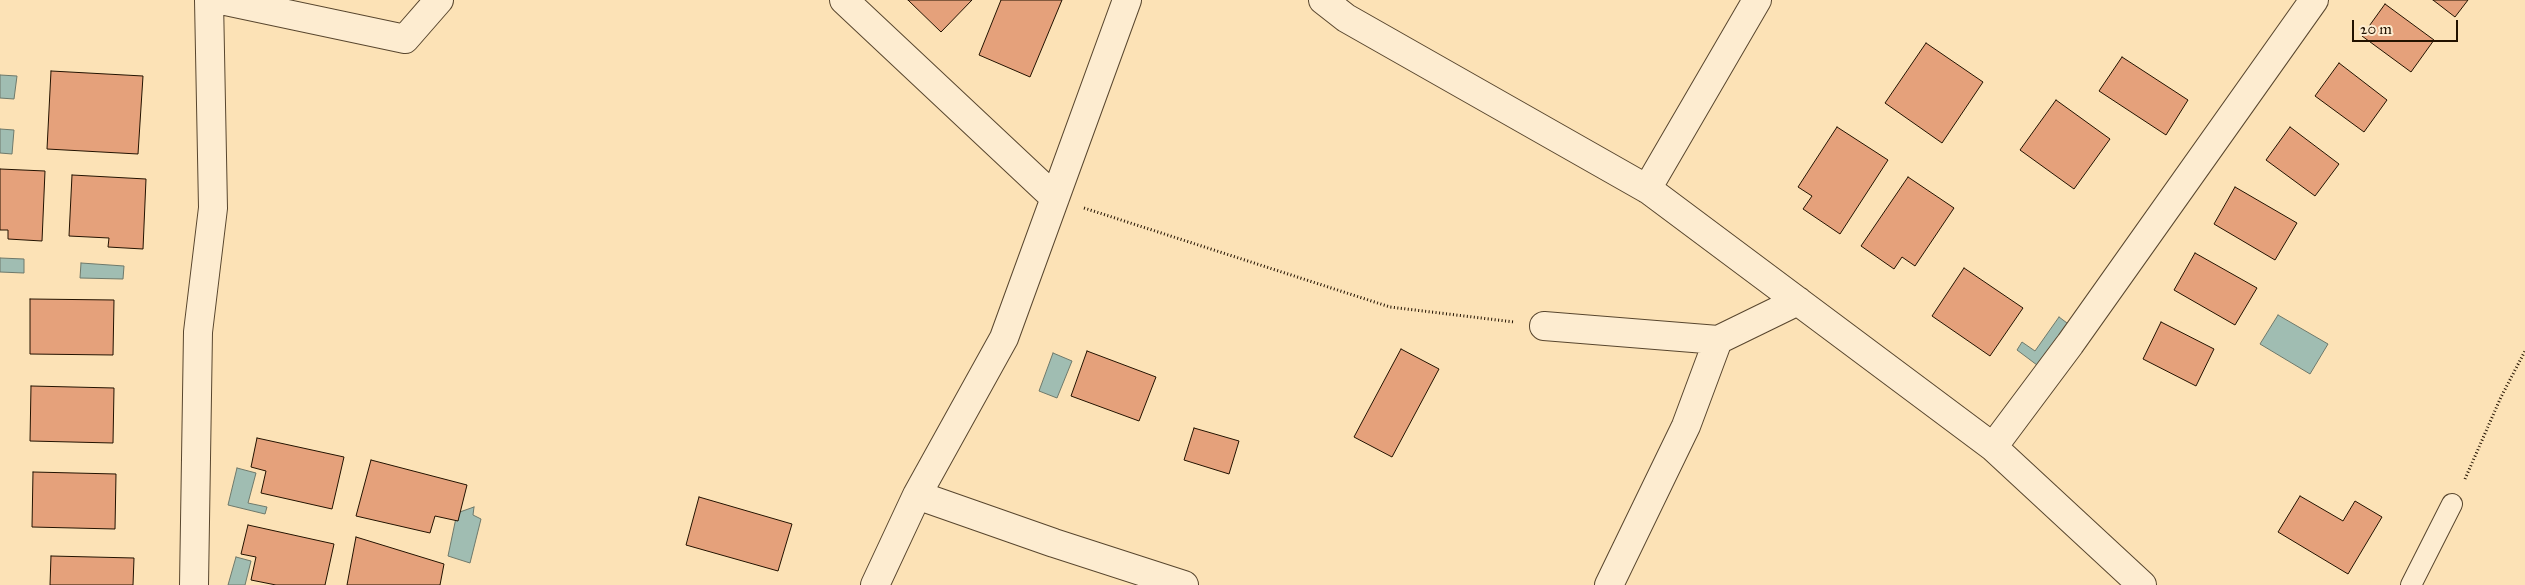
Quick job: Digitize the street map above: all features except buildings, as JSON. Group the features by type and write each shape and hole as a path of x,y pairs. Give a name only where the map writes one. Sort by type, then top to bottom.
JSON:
{"street":[{"path":"194,585 198,332 213,208 208,0"},
{"path":"221,0 405,39 439,0"},
{"path":"844,0 1055,198"},
{"path":"875,585 917,495 1004,338 1127,0"},
{"path":"1323,0 1355,23 1648,189 1993,447 2142,585"},
{"path":"1648,189 1757,0"},
{"path":"1993,447 2076,336 2314,0"},
{"path":"1544,326 1718,340 1798,301"},
{"path":"1609,585 1686,426 1718,340"},
{"path":"917,495 1054,543 1184,585"}],"lane":[{"path":"2411,585 2452,504"}],"path":[{"path":"1055,198 1390,307 1544,326"},
{"path":"2452,504 2525,351"}],"shaded area":[{"path":"0,75 17,76 14,99 0,98"},
{"path":"0,129 14,130 12,154 0,153"},
{"path":"0,258 24,259 24,273 0,272"},
{"path":"81,263 124,266 123,279 80,278"},
{"path":"2278,315 2328,344 2310,374 2260,344"},
{"path":"2059,317 2071,326 2041,368 2017,350 2022,342 2035,351"},
{"path":"1053,353 1072,361 1057,398 1039,391"},
{"path":"237,468 256,473 248,503 267,507 265,514 228,505"},
{"path":"474,507 473,515 481,519 470,563 448,556 457,513"},
{"path":"236,557 251,561 245,585 228,585"}]}
